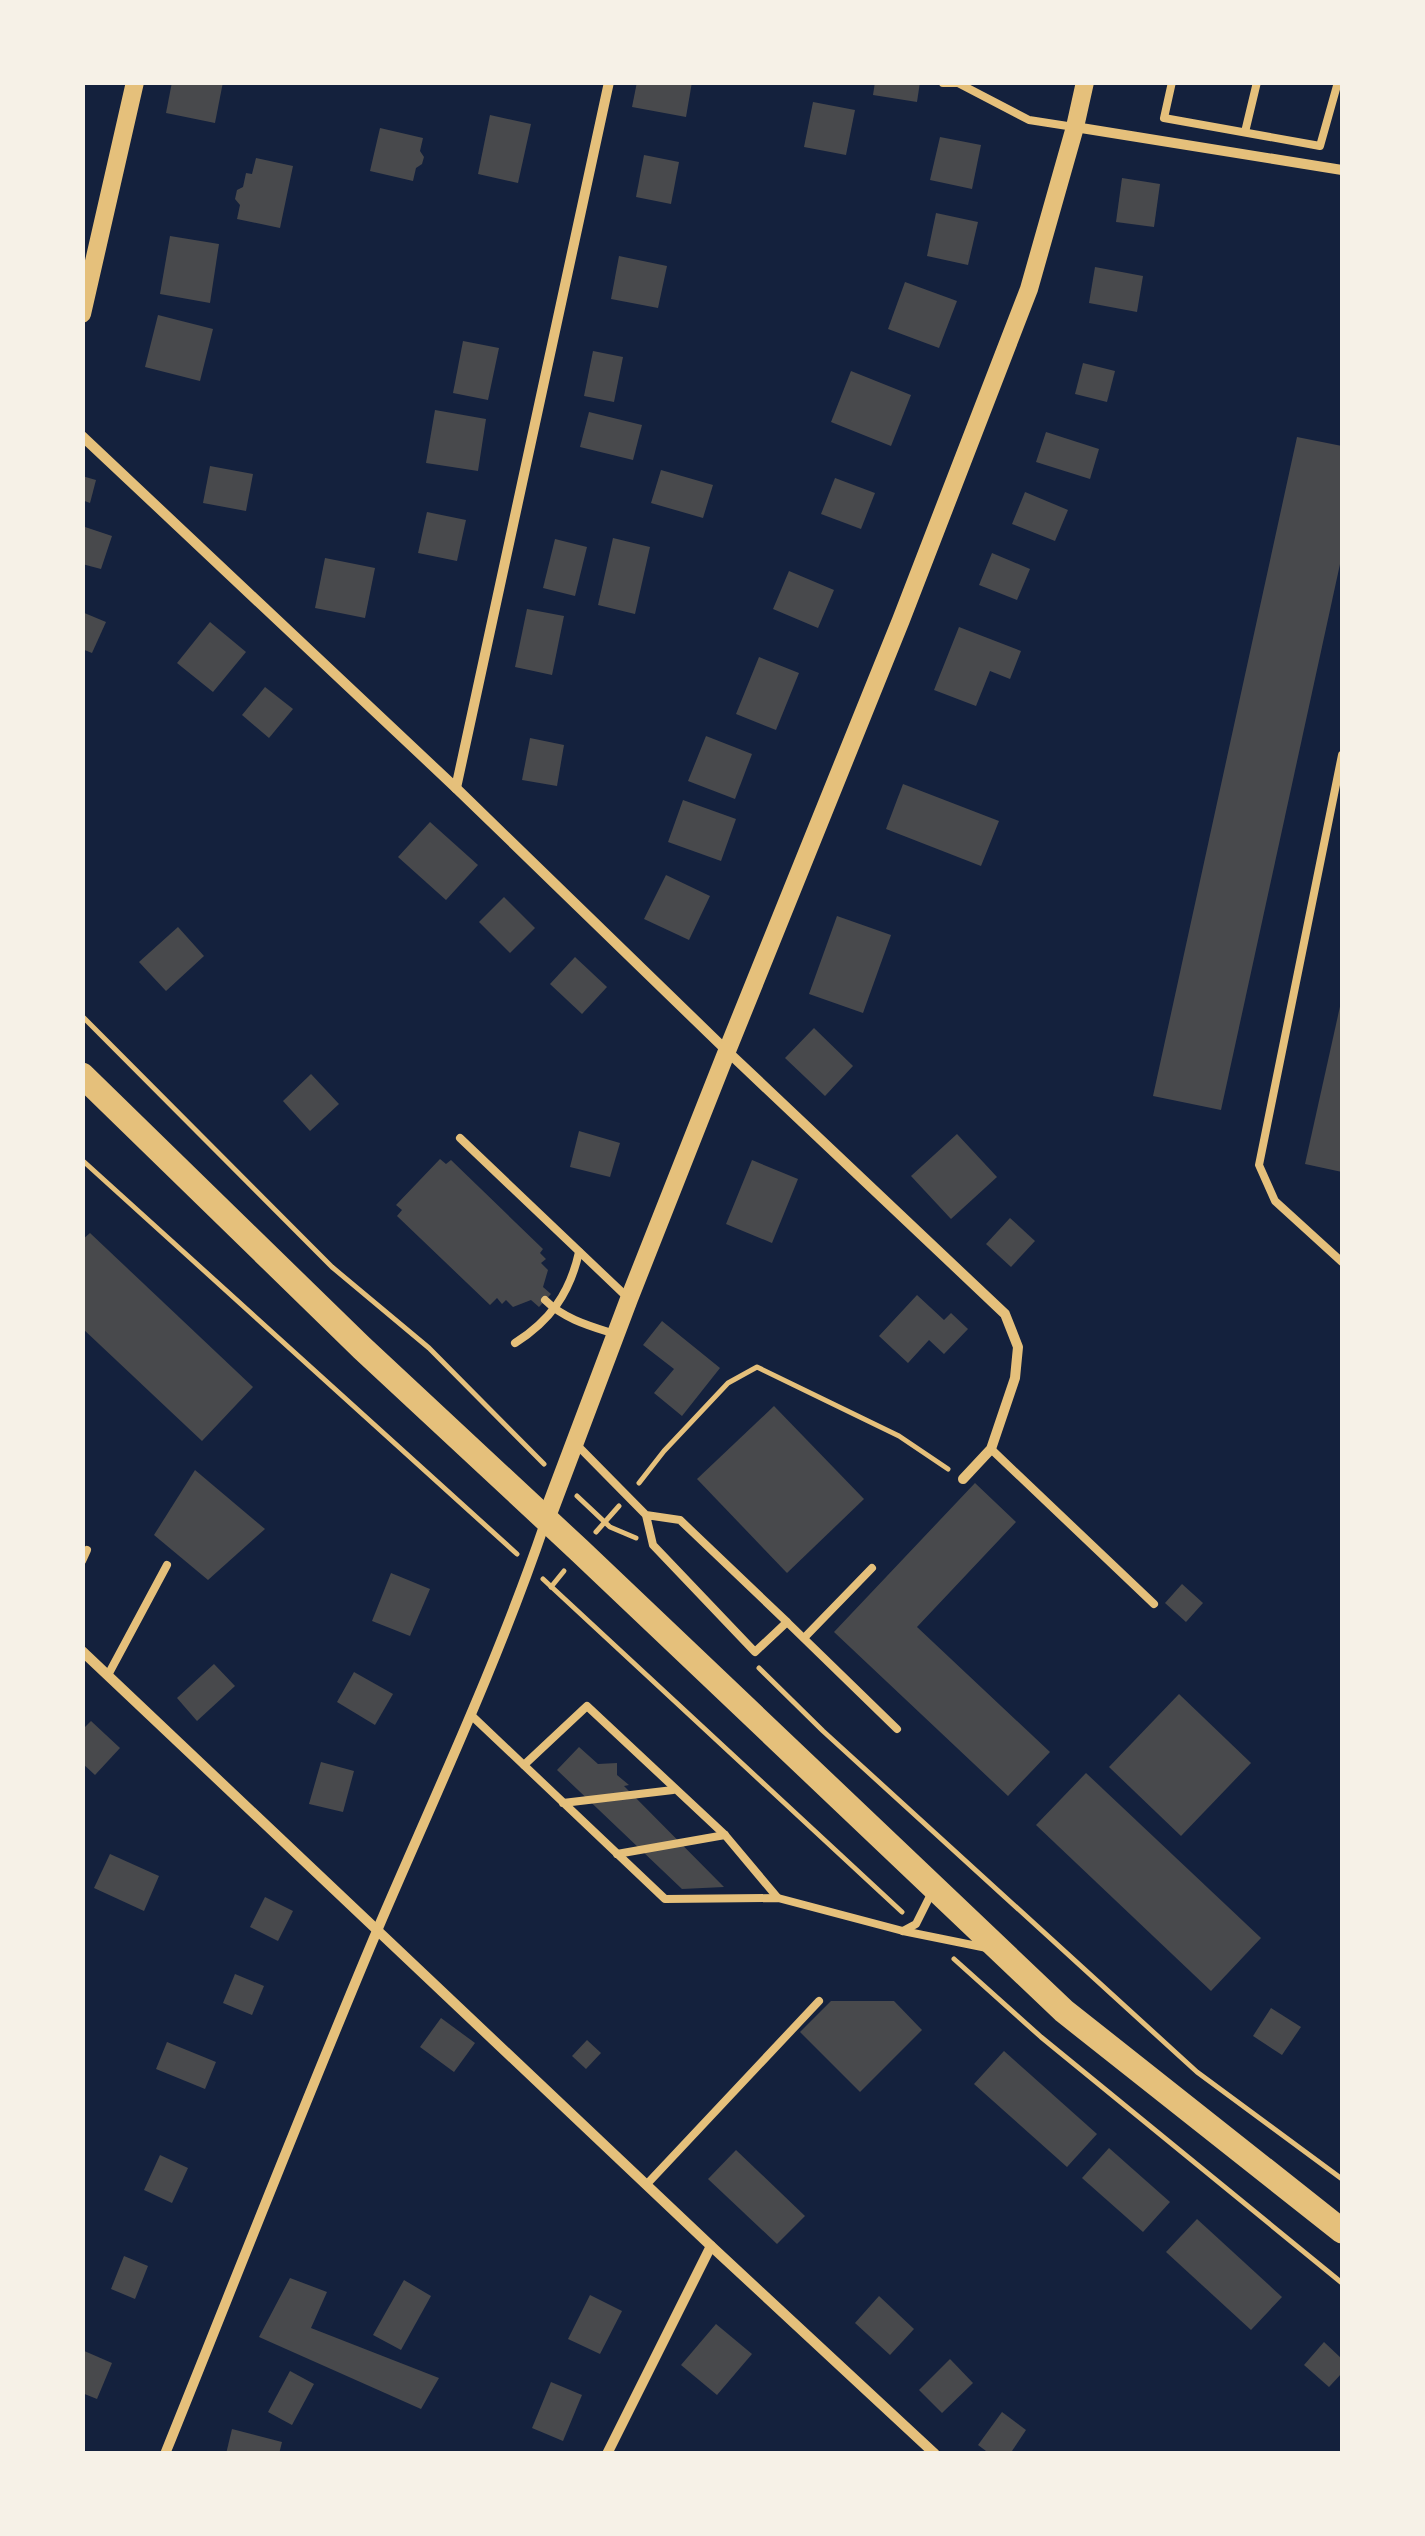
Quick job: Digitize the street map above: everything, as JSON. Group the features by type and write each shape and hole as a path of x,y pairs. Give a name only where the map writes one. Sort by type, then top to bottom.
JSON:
{"main road":[{"path":"82,1076 362,1348 999,1951 1064,2010 1342,2231"}],"street":[{"path":"82,314 135,82"},
{"path":"456,788 609,82"},
{"path":"165,2454 378,1929 471,1715 615,1334 908,602 1029,289 1085,82"},
{"path":"1075,127 1342,170"},
{"path":"82,436 1005,1314 1018,1347 1015,1378 991,1449 963,1479"},
{"path":"82,1651 936,2454"},
{"path":"607,2454 711,2246"}],"lane":[{"path":"1172,82 1164,118 1320,146 1338,82"},
{"path":"1245,132 1257,82"},
{"path":"943,83 958,83 1029,120 1075,127"},
{"path":"1342,755 1259,1165 1276,1201 1342,1262"},
{"path":"460,1138 629,1299"},
{"path":"514,1343 554,1310 568,1288 579,1252"},
{"path":"544,1300 578,1322 615,1334"},
{"path":"574,1442 646,1514 653,1545 755,1652 787,1622"},
{"path":"991,1449 1154,1604"},
{"path":"646,1514 680,1520 897,1729"},
{"path":"82,1561 86,1550"},
{"path":"108,1675 167,1565"},
{"path":"804,1638 872,1568"},
{"path":"524,1765 586,1706 725,1835 778,1898"},
{"path":"471,1715 665,1900 778,1898 999,1951"},
{"path":"563,1803 674,1790"},
{"path":"617,1854 725,1835"},
{"path":"903,1931 916,1924 934,1888"},
{"path":"647,2184 819,2001"}],"path":[{"path":"82,1016 332,1267 429,1348 560,1480 610,1526 653,1545"},
{"path":"82,1160 530,1566 916,1924"},
{"path":"628,1496 664,1451 728,1384 757,1367 899,1436 963,1479"},
{"path":"755,1652 752,1661 823,1731 1196,2072 1342,2179"},
{"path":"929,1936 1041,2037 1342,2283"}],"building":[{"path":"172,82 223,82 215,123 166,113"},
{"path":"637,82 692,82 686,117 632,107"},
{"path":"875,82 920,82 917,102 873,95"},
{"path":"813,102 855,110 846,155 804,147"},
{"path":"490,115 531,124 518,183 478,174"},
{"path":"380,128 423,138 420,151 424,157 413,181 370,171"},
{"path":"940,137 981,145 972,189 930,180"},
{"path":"644,155 679,162 671,204 636,197"},
{"path":"256,158 293,166 280,228 237,219 237,190 243,187 246,173 252,174"},
{"path":"1122,178 1160,184 1154,227 1116,222"},
{"path":"936,213 978,222 968,265 927,256"},
{"path":"170,236 219,244 210,303 160,294"},
{"path":"619,256 667,266 658,308 611,299"},
{"path":"1095,267 1143,276 1137,312 1089,303"},
{"path":"905,282 957,301 939,348 888,329"},
{"path":"158,315 213,329 200,381 145,367"},
{"path":"463,341 499,348 488,400 453,393"},
{"path":"593,351 623,357 614,402 584,396"},
{"path":"1083,363 1115,371 1107,402 1075,394"},
{"path":"851,371 911,395 891,446 831,422"},
{"path":"435,410 486,419 478,471 426,463"},
{"path":"589,412 642,425 633,460 580,447"},
{"path":"1046,432 1099,449 1090,479 1036,462"},
{"path":"1297,437 1342,446 1342,555 1221,1110 1153,1096"},
{"path":"210,466 253,474 246,511 203,503"},
{"path":"661,470 713,485 703,518 651,503"},
{"path":"82,476 96,480 90,503 82,500"},
{"path":"835,478 875,493 861,529 821,514"},
{"path":"1025,492 1068,510 1055,541 1012,524"},
{"path":"427,512 466,520 457,561 418,553"},
{"path":"82,526 112,536 101,569 82,564"},
{"path":"613,538 650,547 635,614 598,605"},
{"path":"555,539 587,547 575,596 543,588"},
{"path":"992,553 1030,569 1017,600 979,585"},
{"path":"325,558 375,568 365,618 315,608"},
{"path":"789,571 834,590 818,628 773,609"},
{"path":"527,609 564,616 552,675 515,667"},
{"path":"82,612 106,622 92,653 82,649"},
{"path":"210,622 246,652 213,692 177,663"},
{"path":"959,627 1021,651 1010,679 990,671 976,706 934,690"},
{"path":"759,657 799,673 776,730 736,714"},
{"path":"265,687 293,709 269,738 242,715"},
{"path":"706,736 752,754 735,799 688,781"},
{"path":"530,738 564,745 557,786 522,780"},
{"path":"903,784 999,821 981,866 886,829"},
{"path":"683,800 736,819 721,861 668,842"},
{"path":"430,822 478,865 446,900 398,857"},
{"path":"666,875 710,896 689,940 644,919"},
{"path":"504,897 535,928 510,953 479,922"},
{"path":"837,916 891,935 863,1013 809,994"},
{"path":"178,927 204,956 166,991 139,962"},
{"path":"575,957 607,987 582,1014 550,984"},
{"path":"1342,1002 1342,1172 1305,1164"},
{"path":"814,1028 853,1066 825,1096 785,1058"},
{"path":"311,1074 339,1104 310,1131 283,1101"},
{"path":"579,1131 620,1143 610,1177 570,1167"},
{"path":"957,1134 997,1177 951,1219 911,1176"},
{"path":"440,1159 446,1164 451,1160 543,1249 540,1253 546,1259 541,1263 548,1270 543,1287 551,1294 539,1307 531,1300 513,1307 497,1298 490,1305 397,1216 402,1210 396,1205"},
{"path":"752,1160 798,1179 772,1243 726,1224"},
{"path":"1010,1218 1035,1241 1011,1267 986,1244"},
{"path":"90,1233 253,1387 202,1441 82,1328 82,1240"},
{"path":"917,1295 944,1320 951,1313 968,1329 944,1354 929,1340 908,1363 879,1336"},
{"path":"662,1321 720,1368 682,1416 654,1393 674,1369 643,1345"},
{"path":"774,1406 864,1499 787,1573 697,1479"},
{"path":"195,1470 265,1529 208,1580 154,1535"},
{"path":"975,1483 1016,1522 917,1627 1050,1752 1008,1796 834,1632"},
{"path":"391,1573 430,1589 410,1636 372,1621"},
{"path":"1182,1584 1203,1603 1186,1622 1165,1603"},
{"path":"214,1664 235,1686 197,1721 177,1698"},
{"path":"354,1672 393,1694 375,1725 337,1702"},
{"path":"1179,1694 1251,1763 1181,1836 1109,1767"},
{"path":"91,1721 120,1748 95,1775 82,1763 82,1730"},
{"path":"579,1747 598,1764 617,1763 617,1775 629,1785 624,1786 724,1887 682,1889 557,1770"},
{"path":"321,1762 354,1771 343,1812 309,1804"},
{"path":"1086,1773 1261,1938 1211,1991 1036,1825"},
{"path":"110,1854 159,1876 144,1911 94,1888"},
{"path":"265,1897 293,1911 278,1941 250,1927"},
{"path":"235,1974 264,1986 252,2015 223,2003"},
{"path":"831,2001 894,2001 922,2030 860,2092 800,2032"},
{"path":"1271,2008 1301,2027 1282,2055 1253,2036"},
{"path":"441,2018 475,2043 454,2072 420,2047"},
{"path":"587,2040 601,2053 586,2069 572,2056"},
{"path":"167,2042 216,2062 205,2089 156,2069"},
{"path":"1004,2051 1097,2134 1067,2167 974,2084"},
{"path":"1109,2148 1170,2202 1143,2232 1082,2178"},
{"path":"736,2150 805,2216 777,2244 708,2179"},
{"path":"160,2155 188,2168 172,2203 144,2190"},
{"path":"1197,2219 1282,2297 1251,2330 1166,2252"},
{"path":"124,2256 148,2266 135,2299 111,2289"},
{"path":"290,2278 327,2292 311,2328 439,2378 421,2409 259,2337"},
{"path":"404,2280 431,2296 401,2350 373,2335"},
{"path":"590,2295 622,2311 600,2354 568,2339"},
{"path":"879,2296 914,2329 890,2355 855,2323"},
{"path":"716,2324 752,2354 717,2395 681,2365"},
{"path":"1324,2342 1342,2359 1342,2373 1329,2387 1304,2365"},
{"path":"82,2350 112,2363 97,2399 82,2393"},
{"path":"950,2359 973,2383 942,2413 919,2390"},
{"path":"290,2371 314,2384 292,2425 268,2412"},
{"path":"551,2382 582,2395 563,2441 532,2428"},
{"path":"1002,2412 1026,2430 1010,2454 990,2454 978,2445"},
{"path":"232,2429 282,2442 279,2454 226,2454"}]}
